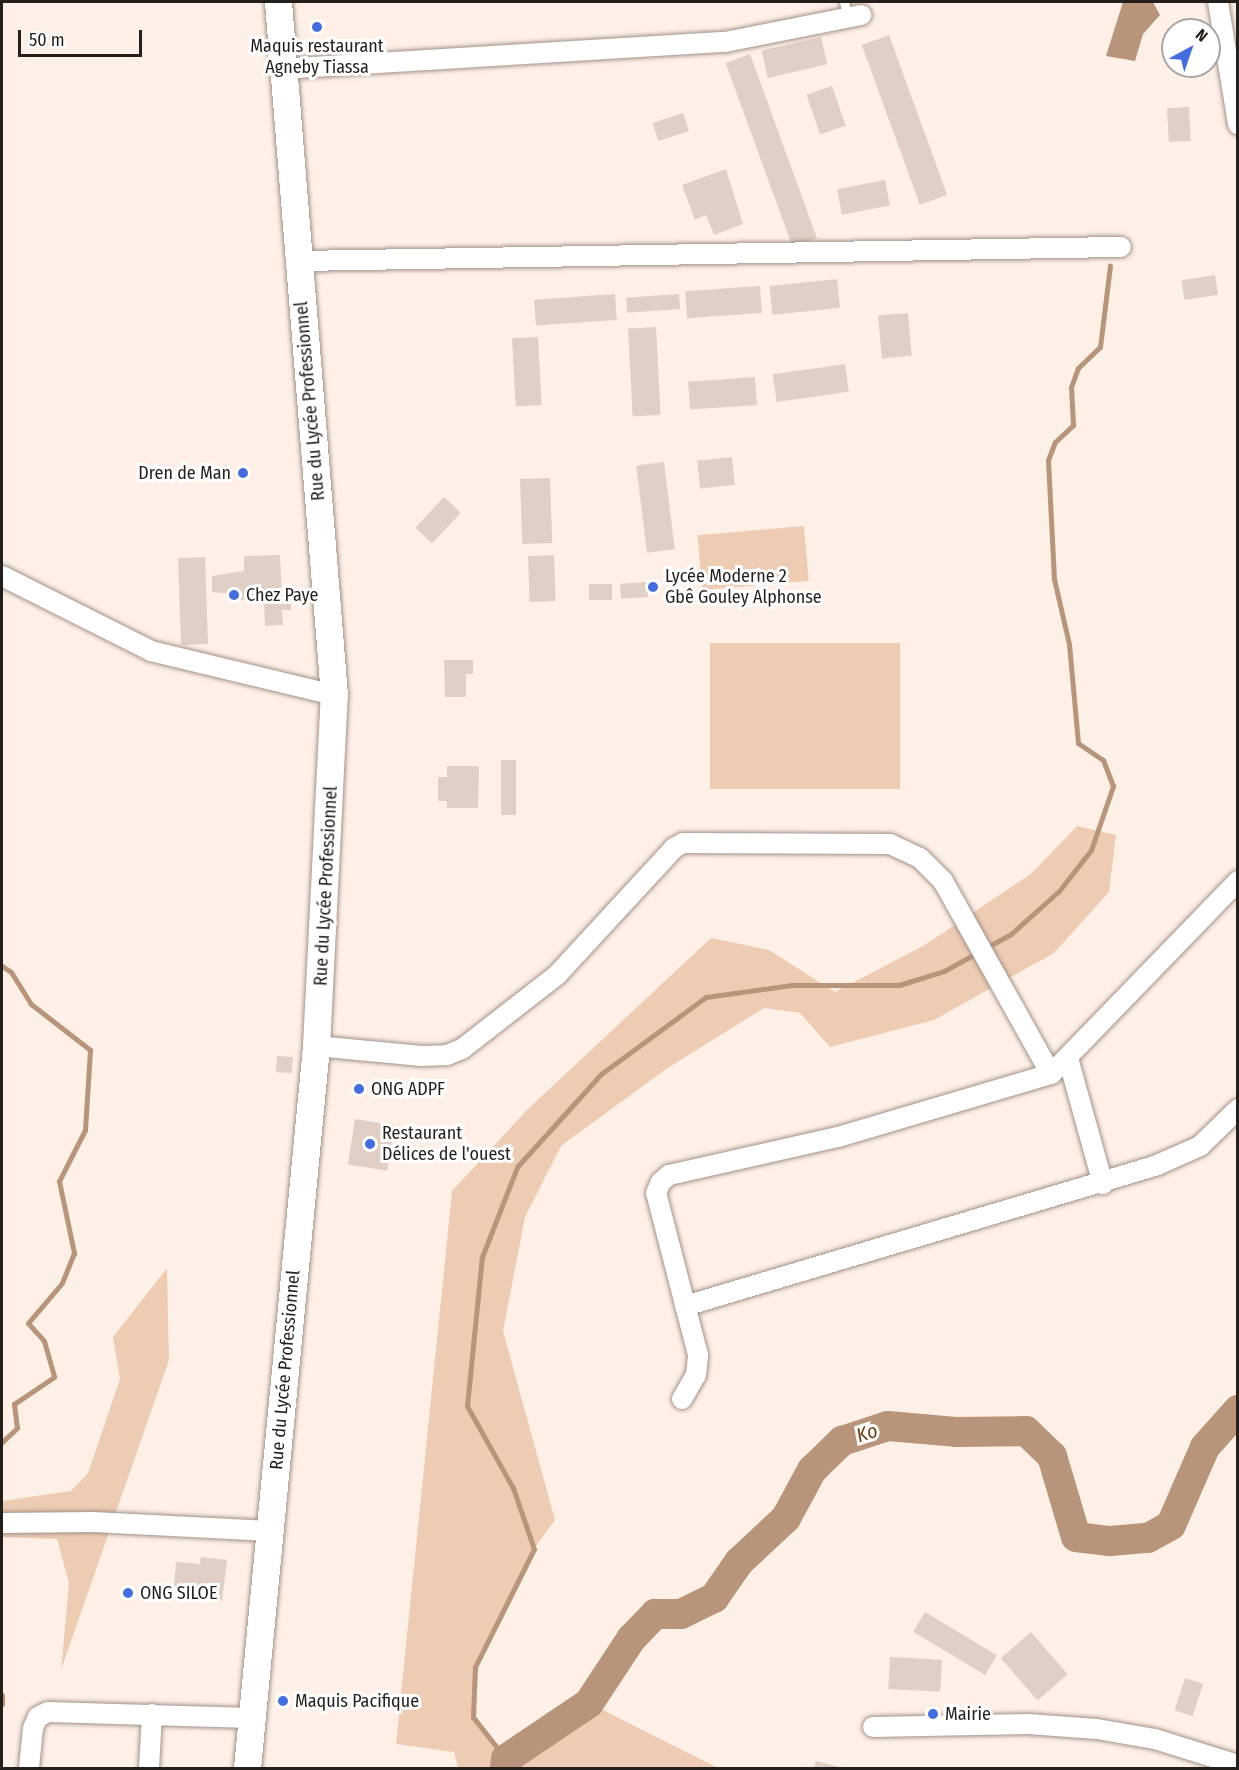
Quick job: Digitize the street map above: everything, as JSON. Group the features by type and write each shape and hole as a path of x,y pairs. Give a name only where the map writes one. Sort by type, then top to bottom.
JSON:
{"main road":[{"name":"Rue du Lycée Professionnel","path":"247,1768 316,1046 334,695 299,261 287,69 278,2"}],"street":[{"path":"1218,2 1238,124"},
{"path":"287,69 725,42 851,11"},
{"path":"299,261 1121,247"},
{"path":"2,576 151,651 334,695"},
{"path":"316,1046 422,1056 447,1055 462,1049 556,975 674,848 683,843 890,844 920,858 943,880 1051,1074"},
{"path":"682,1399 698,1366 656,1193 669,1175 838,1137 1051,1074 1238,882"},
{"path":"1068,1058 1103,1184"},
{"path":"685,1306 1103,1184 1200,1146 1238,1109"},
{"path":"2,1522 93,1522 270,1531"},
{"path":"29,1768 33,1728 38,1717 48,1712 251,1718"},
{"path":"149,1768 152,1714"},
{"path":"873,1726 1028,1724 1097,1730 1155,1739 1238,1765"}],"shaded area":[{"path":"1123,2 1153,2 1160,15 1143,34 1135,61 1106,56"},
{"path":"804,526 809,581 702,590 697,535"},
{"path":"710,643 900,643 900,789 710,789"},
{"path":"1077,826 1116,835 1109,892 1054,953 934,1020 830,1047 800,1013 764,1008 666,1069 561,1146 525,1217 503,1331 555,1520 534,1549 475,1667 473,1717 506,1759 589,1703 718,1768 458,1768 454,1752 396,1744 452,1191 528,1109 711,938 769,950 835,992 925,945 1032,873"},
{"path":"167,1268 169,1360 61,1670 69,1583 57,1539 2,1537 2,1501 71,1491 88,1473 120,1379 113,1337"}],"building":[{"path":"889,35 947,195 920,205 862,45"},
{"path":"821,37 827,64 768,78 762,51"},
{"path":"750,54 817,238 793,247 726,63"},
{"path":"832,86 846,126 820,135 806,95"},
{"path":"1189,107 1191,141 1169,142 1167,108"},
{"path":"683,113 689,131 658,141 653,123"},
{"path":"726,169 743,224 714,235 706,215 695,220 682,185"},
{"path":"885,180 890,206 842,215 837,189"},
{"path":"1215,275 1218,295 1185,300 1181,280"},
{"path":"837,279 840,308 772,315 769,286"},
{"path":"760,286 762,313 687,318 685,291"},
{"path":"615,294 617,320 536,326 534,300"},
{"path":"679,294 680,309 627,313 626,298"},
{"path":"908,313 912,356 882,358 878,316"},
{"path":"656,327 661,415 633,416 628,328"},
{"path":"538,337 542,405 516,406 512,338"},
{"path":"845,364 849,392 777,402 773,374"},
{"path":"755,377 757,405 690,410 688,382"},
{"path":"732,457 735,485 700,489 697,461"},
{"path":"664,462 675,549 647,553 636,465"},
{"path":"550,478 552,543 522,544 520,479"},
{"path":"444,497 461,513 432,543 415,528"},
{"path":"280,555 282,599 291,599 291,610 282,610 283,625 265,626 264,599 239,600 239,594 212,592 212,576 244,571 244,556"},
{"path":"554,555 556,601 530,602 528,556"},
{"path":"205,557 208,644 181,645 178,558"},
{"path":"647,582 648,597 621,599 620,584"},
{"path":"589,584 612,584 612,600 589,600"},
{"path":"444,660 473,660 473,674 466,674 466,697 445,697"},
{"path":"501,760 516,760 516,815 501,815"},
{"path":"447,766 479,766 478,808 447,808 447,801 438,801 438,777 447,777"},
{"path":"277,1056 293,1057 292,1073 276,1072"},
{"path":"355,1119 395,1125 387,1171 348,1164"},
{"path":"201,1557 227,1560 222,1601 196,1598 197,1588 174,1587 176,1562 200,1564"},
{"path":"925,1612 997,1655 985,1675 913,1632"},
{"path":"1031,1632 1068,1674 1038,1701 1001,1658"},
{"path":"890,1657 942,1660 940,1692 888,1689"},
{"path":"1185,1678 1203,1684 1193,1716 1174,1710"},
{"path":"816,1761 843,1768 814,1768"}],"waterway":[{"path":"506,1759 473,1717 475,1667 534,1549 513,1488 467,1406 482,1257 517,1167 601,1074 706,997 792,985 899,985 944,971 1011,934 1059,891 1091,850 1113,786 1103,760 1078,743 1069,644 1054,579 1048,460 1055,442 1073,425 1071,387 1078,368 1100,347 1110,266"},
{"path":"2,966 11,972 31,1004 90,1050 85,1130 59,1181 74,1253 62,1283 28,1323 44,1341 54,1377 14,1404 17,1428 2,1442"},
{"name":"Ko","path":"505,1768 506,1759 589,1703 631,1639 655,1614 681,1614 714,1598 739,1562 786,1518 812,1470 842,1441 888,1426 956,1432 1026,1431 1052,1456 1076,1537 1110,1541 1148,1538 1171,1525 1205,1447 1238,1410"},
{"path":"2,1695 2,1704"}],"place":[{"name":"Maquis restaurant Agneby Tiassa","path":"317,27"},
{"name":"Dren de Man","path":"243,473"},
{"name":"Lycée Moderne 2 Gbê Gouley Alphonse","path":"653,587"},
{"name":"Chez Paye","path":"234,595"},
{"name":"ONG ADPF","path":"359,1089"},
{"name":"Restaurant Délices de l'ouest","path":"370,1144"},
{"name":"ONG SILOE","path":"128,1593"},
{"name":"Maquis Pacifique","path":"283,1701"},
{"name":"Mairie","path":"933,1714"}]}
